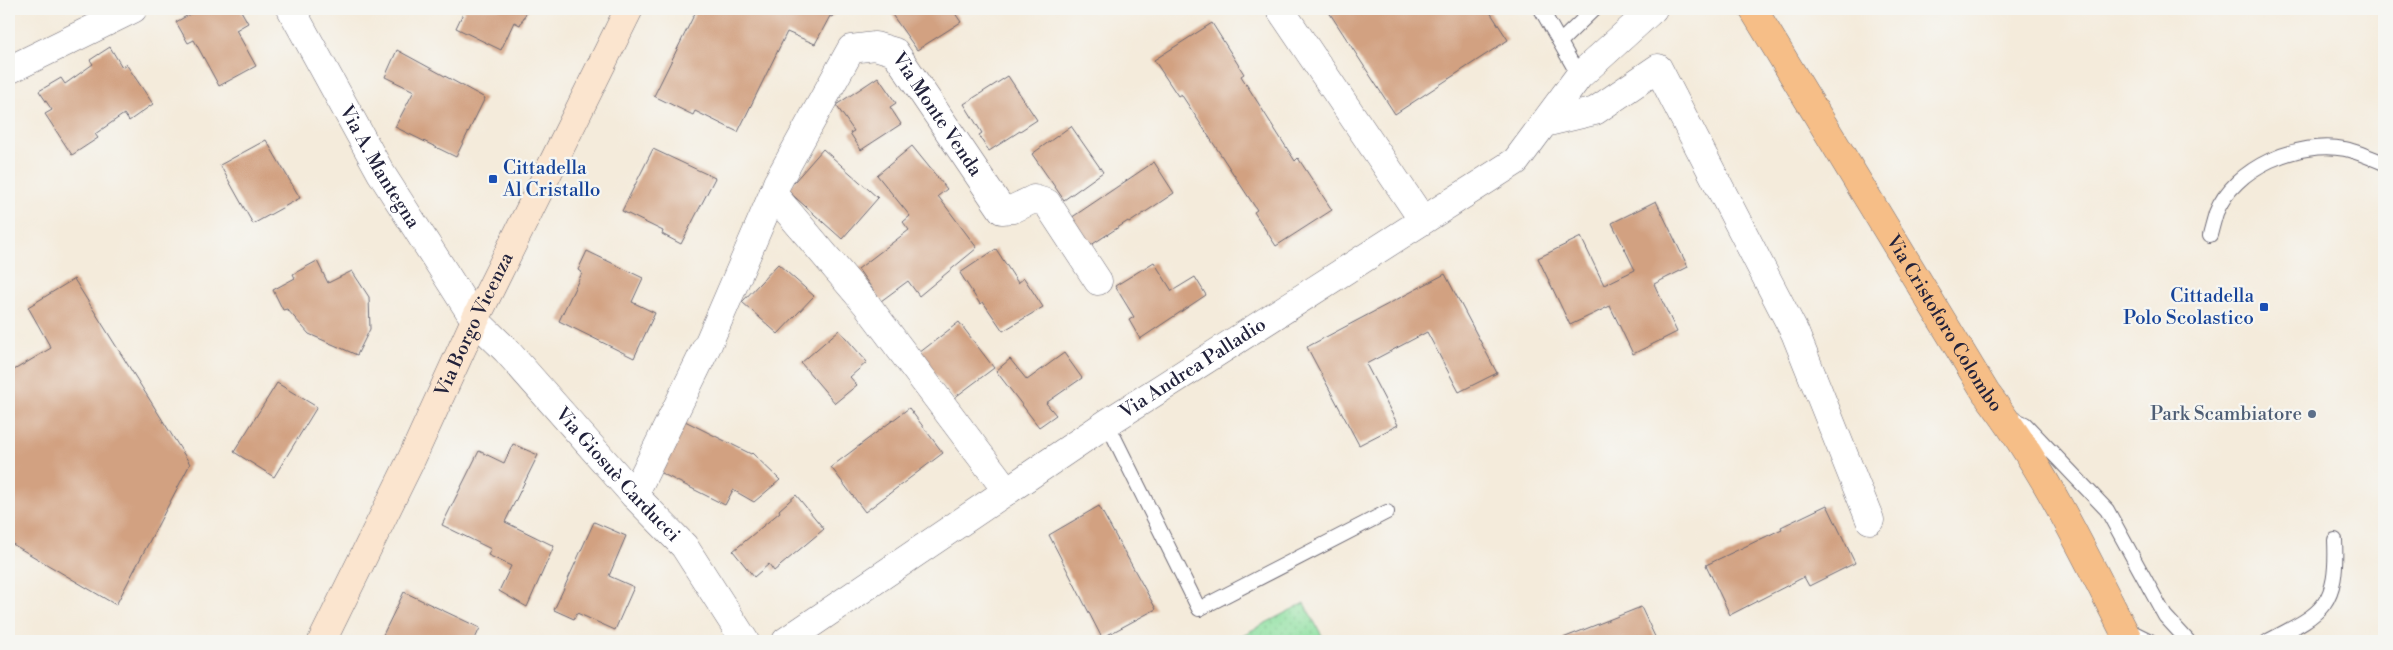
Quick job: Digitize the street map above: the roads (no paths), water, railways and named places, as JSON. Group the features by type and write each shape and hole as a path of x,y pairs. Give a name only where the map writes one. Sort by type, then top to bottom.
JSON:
{"main road":[{"path":"1734,9 1841,150"},
{"name":"Via Cristoforo Colombo","path":"1753,9 1841,150 1986,393 2002,413 2071,527 2125,634"},
{"path":"1767,9 1841,150"}],"street":[{"path":"9,70 133,9"},
{"name":"Via A. Mantegna","path":"291,9 381,173 475,320"},
{"name":"Via Borgo Vicenza","path":"322,641 411,460 475,320 628,9"},
{"path":"1280,9 1422,219"},
{"name":"Via Andrea Palladio","path":"786,641 1107,424 1516,160 1579,76 1653,9"},
{"name":"Via Monte Venda","path":"634,495 709,342 777,183 851,49 875,46 895,52 1002,210 1013,209 1034,198 1047,203 1098,281"},
{"path":"1545,123 1595,111 1658,68 1795,333 1870,520"},
{"path":"773,194 867,305 1007,491"},
{"name":"Via Giosuè Carducci","path":"475,320 506,350 634,495 684,546 745,641"}],"lane":[{"path":"1541,9 1579,76"},
{"path":"1560,42 1594,9"},
{"path":"2210,235 2217,211 2229,193 2264,163 2282,155 2302,150 2336,148 2352,151 2384,163"},
{"path":"2002,413 2025,424 2107,510 2166,616 2188,641"},
{"path":"1107,424 1199,609 1387,512"},
{"path":"2268,641 2310,619 2330,597 2336,568 2335,540"},
{"path":"2125,634 2150,641"}],"place":[{"name":"Cittadella Al Cristallo","path":"493,179"},
{"name":"Cittadella Polo Scolastico","path":"2264,307"},
{"name":"Park Scambiatore","path":"2312,414"}]}
